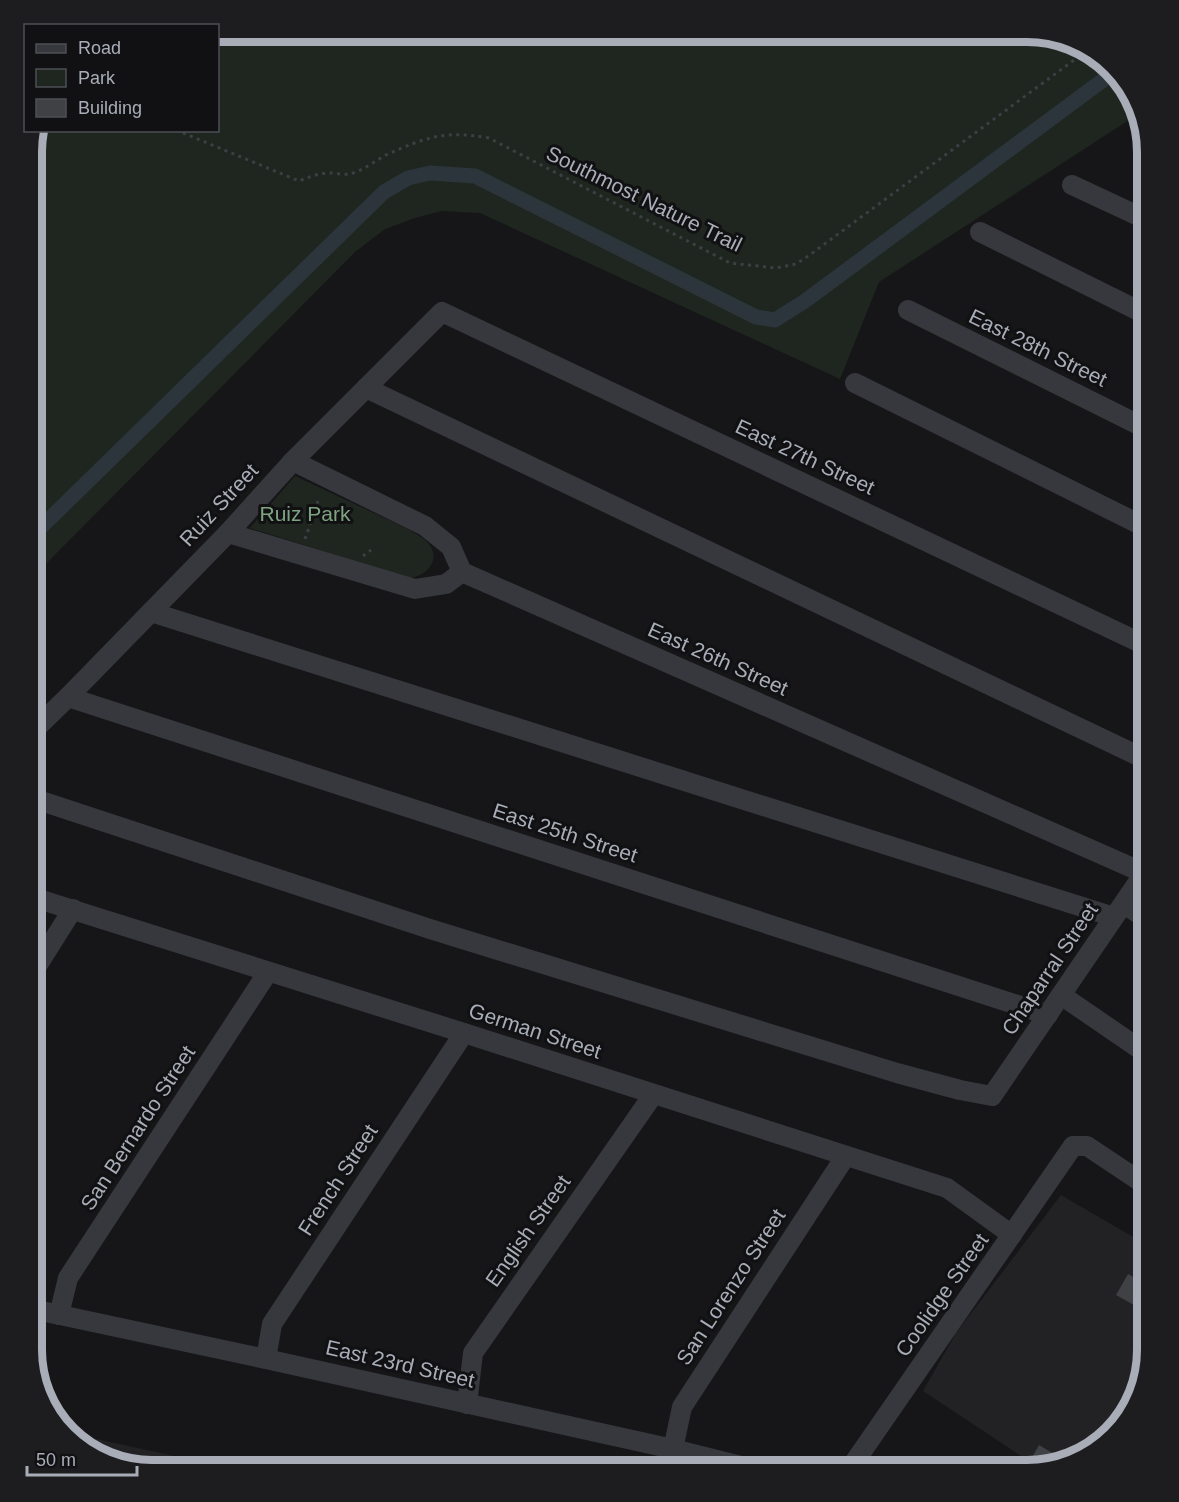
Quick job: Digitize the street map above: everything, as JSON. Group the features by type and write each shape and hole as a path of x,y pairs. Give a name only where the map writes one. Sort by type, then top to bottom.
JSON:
{"street":[{"path":"1072,185 1137,215"},
{"path":"981,232 1137,310"},
{"name":"East 28th Street","path":"908,310 1137,424"},
{"name":"Ruiz Street","path":"42,722 228,533 293,461 442,312"},
{"name":"East 27th Street","path":"442,312 1137,641"},
{"path":"855,383 1137,523"},
{"path":"366,388 1137,755"},
{"path":"228,533 415,589 446,584 462,572 452,548 424,526 293,461"},
{"name":"East 26th Street","path":"462,572 1137,867"},
{"path":"151,612 1137,916"},
{"name":"East 25th Street","path":"68,697 1048,1014"},
{"name":"Chaparral Street","path":"42,801 464,939 897,1073 992,1096 1137,884"},
{"name":"German Street","path":"42,900 947,1188 1012,1235"},
{"path":"42,958 73,909"},
{"name":"San Bernardo Street","path":"59,1315 68,1278 268,972"},
{"path":"1061,995 1137,1046"},
{"name":"French Street","path":"266,1359 272,1324 464,1033"},
{"name":"English Street","path":"467,1404 473,1353 653,1095"},
{"name":"Coolidge Street","path":"856,1460 1073,1146 1087,1146 1137,1179"},
{"name":"San Lorenzo Street","path":"673,1449 682,1407 844,1157"},
{"name":"East 23rd Street","path":"42,1311 717,1460"}],"path":[{"name":"Southmost Nature Trail","path":"181,132 299,182 318,174 350,174 386,155 428,138 445,134 467,134 489,138 730,263 776,268 796,264 811,254 1080,56"},
{"path":"306,556 304,536 318,501"}],"shaded area":[{"path":"1061,1195 1137,1239 1137,1350 1136,1365 1129,1392 1119,1411 1100,1433 1069,1452 1042,1459 1019,1460 1021,1456 923,1391 956,1333"},
{"path":"83,1436 192,1460 152,1460 123,1456 110,1452"}],"green space":[{"path":"219,42 1035,42 1069,50 1100,69 1119,91 1133,122 1129,120 879,282 840,379 480,213 441,211 415,218 385,229 355,252 42,568 42,144 44,132 219,132"},
{"name":"Ruiz Park","path":"295,476 421,537 433,552 432,564 423,573 410,578 250,528"}],"building":[{"path":"1128,1274 1137,1279 1137,1307 1116,1295"},
{"path":"1039,1445 1057,1456 1042,1459 1031,1460"}],"waterway":[{"path":"42,526 384,192 408,178 430,173 475,176 756,317 775,320 805,301 1108,77"}]}
